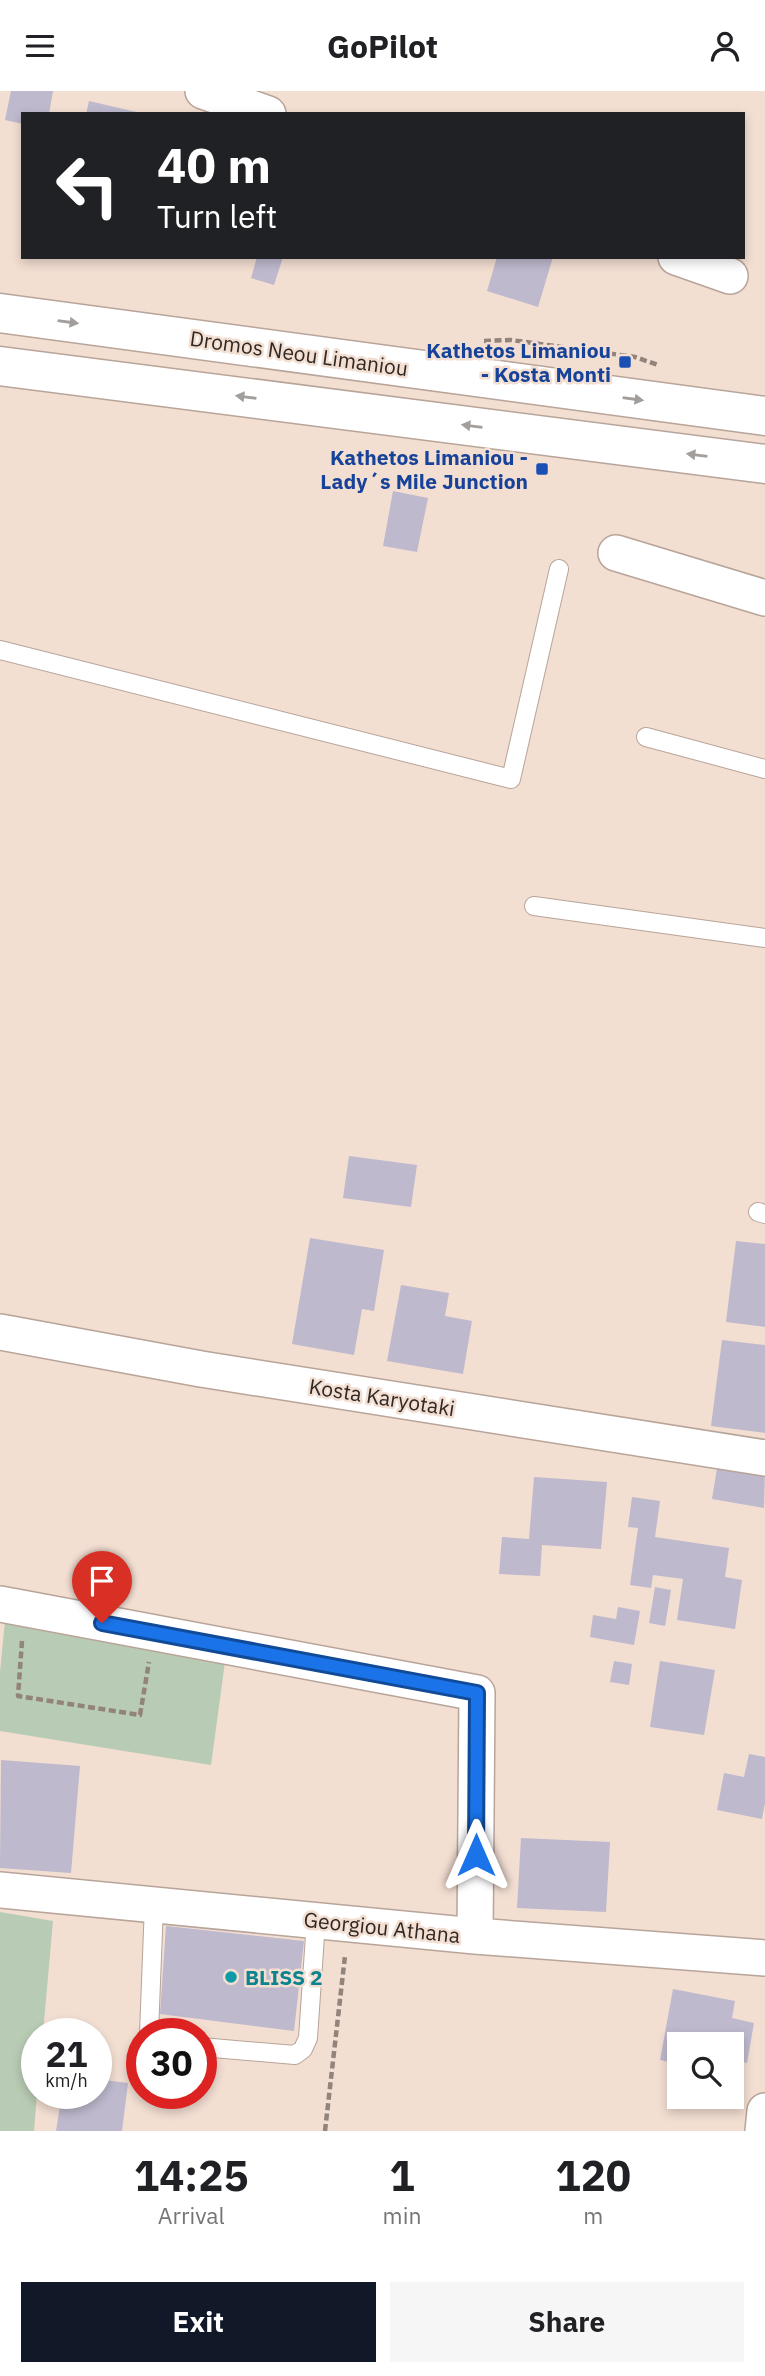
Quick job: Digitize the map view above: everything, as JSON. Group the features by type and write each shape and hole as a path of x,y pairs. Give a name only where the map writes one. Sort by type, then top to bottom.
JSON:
{"main road":[{"name":"Dromos Neou Limaniou","path":"0,313 765,417"},
{"path":"0,366 765,464"}],"street":[{"path":"203,91 262,112"},
{"path":"682,259 730,276"},
{"path":"616,553 765,599"},
{"name":"Kosta Karyotaki","path":"0,1332 214,1371 765,1458"},
{"path":"12,1607 477,1693 475,1936"},
{"name":"Georgiou Athana","path":"0,1890 475,1936 765,1958"},
{"path":"763,2131 765,2111"}],"lane":[{"path":"0,650 512,779 559,569"},
{"path":"646,737 765,769"},
{"path":"534,906 765,939"},
{"path":"150,2018 154,1905"},
{"path":"217,2048 295,2055 303,2049 308,2038 332,1922"}],"path":[{"path":"12,1607 18,1696 141,1715 154,1633"},
{"path":"325,2131 332,1922"}],"green space":[{"path":"6,1610 227,1647 211,1765 0,1731 0,1672"},
{"path":"0,1912 53,1921 44,2018 21,2018 21,2109 36,2109 34,2131 0,2131"}],"building":[{"path":"11,91 53,91 49,112 21,112 21,124 5,120"},
{"path":"89,101 137,112 86,112"},
{"path":"256,259 282,259 274,285 251,278"},
{"path":"496,259 552,259 538,307 487,291"},
{"path":"393,491 428,498 417,552 383,546"},
{"path":"349,1156 417,1165 411,1207 343,1198"},
{"path":"310,1238 384,1250 374,1311 362,1309 354,1355 292,1344"},
{"path":"736,1241 765,1244 765,1327 726,1322"},
{"path":"401,1285 449,1293 445,1316 472,1321 463,1374 387,1361"},
{"path":"722,1340 765,1345 765,1433 711,1426"},
{"path":"718,1462 765,1469 764,1508 712,1499"},
{"path":"534,1477 607,1482 601,1549 542,1545 540,1576 499,1574 502,1537 529,1539"},
{"path":"632,1497 660,1501 655,1537 729,1548 725,1577 742,1580 735,1629 677,1620 683,1579 653,1575 651,1588 630,1585 638,1528 628,1527"},
{"path":"655,1587 671,1590 665,1626 649,1623"},
{"path":"618,1607 640,1611 634,1645 590,1637 593,1615 616,1619"},
{"path":"614,1661 632,1664 629,1685 610,1682"},
{"path":"660,1661 715,1670 704,1735 650,1727"},
{"path":"749,1754 765,1757 765,1803 762,1819 717,1810 724,1773 744,1777"},
{"path":"1,1760 80,1766 71,1873 0,1868"},
{"path":"521,1838 610,1842 606,1912 517,1908"},
{"name":"BLISS 2","path":"166,1926 304,1941 294,2031 217,2021 217,2018 160,2014"},
{"path":"673,1989 735,2001 732,2018 754,2023 747,2063 744,2062 744,2032 667,2032 667,2061 660,2060"},
{"path":"112,2081 126,2083 122,2131 56,2131 59,2109 112,2109"}],"place":[{"name":"Kathetos Limaniou - Kosta Monti","path":"625,362"},
{"name":"Kathetos Limaniou - Lady´s Mile Junction","path":"542,469"},
{"name":"BLISS 2","path":"231,1977"}],"route":[{"path":"102,1623 477,1693 476,1855"}]}
